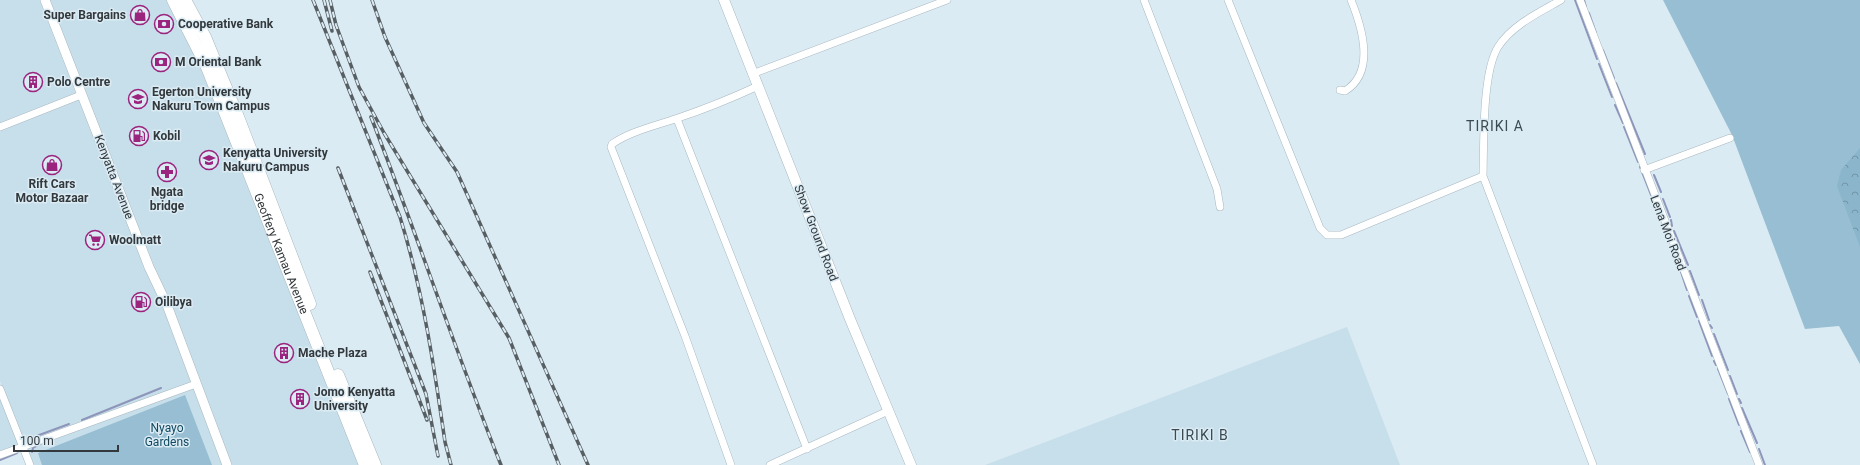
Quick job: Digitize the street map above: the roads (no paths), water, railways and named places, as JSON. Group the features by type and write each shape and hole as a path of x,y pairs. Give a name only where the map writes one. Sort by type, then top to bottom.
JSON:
{"highway":[{"name":"Geoffery Kamau Avenue","path":"174,0 207,67 366,464"},
{"name":"Geoffery Kamau Avenue","path":"185,0 205,37 236,110 322,335 366,464"}],"main road":[{"name":"Show Ground Road","path":"724,0 847,312 911,465"}],"street":[{"name":"Kenyatta Avenue","path":"45,0 147,261 167,305 227,465"},
{"path":"752,74 947,0"},
{"path":"1144,0 1217,190 1220,207"},
{"path":"1228,0 1320,228 1327,235 1341,236 1483,176"},
{"path":"1340,90 1345,91 1350,88 1363,67 1362,37 1351,0"},
{"path":"1561,0 1535,14 1515,28 1498,46 1492,60 1485,107 1483,176 1593,465"},
{"name":"Lena Moi Road","path":"1580,0 1758,465"},
{"path":"731,465 685,336 611,147 612,144 619,139 630,134 736,96 758,86"},
{"path":"0,127 82,95"},
{"path":"677,118 807,449"},
{"path":"1644,170 1730,138"},
{"path":"0,456 23,446 196,384"},
{"path":"0,389 30,465"},
{"path":"770,465 888,411"}],"waterway":[{"path":"1575,0 1597,59"},
{"path":"1584,0 1586,7"},
{"path":"1589,13 1596,33"},
{"path":"1603,50 1614,78"},
{"path":"1599,64 1612,97"},
{"path":"1616,83 1645,154"},
{"path":"1615,105 1623,123"},
{"path":"1624,127 1638,162"},
{"path":"1640,167 1651,195"},
{"path":"1654,175 1661,192"},
{"path":"1663,199 1670,217"},
{"path":"1654,203 1660,219"},
{"path":"1671,220 1672,226"},
{"path":"1662,224 1669,242"},
{"path":"1674,231 1688,265"},
{"path":"1671,247 1679,266"},
{"path":"1690,271 1699,295"},
{"path":"1681,272 1687,290"},
{"path":"1689,296 1697,317"},
{"path":"1702,300 1709,320"},
{"path":"1699,321 1712,356"},
{"path":"1714,334 1728,370"},
{"path":"1714,361 1716,365"},
{"path":"1718,369 1728,394"},
{"path":"1730,376 1737,394"},
{"path":"82,420 161,388"},
{"path":"1729,399 1739,425"},
{"path":"1739,399 1741,403"},
{"path":"1742,408 1757,443"},
{"path":"31,438 69,424"},
{"path":"1741,431 1750,452"},
{"path":"32,452 33,448 42,443"},
{"path":"1759,449 1765,465"},
{"path":"0,460 17,453"}],"railway":[{"path":"313,0 400,217 421,301 432,357 445,442 451,465"},
{"path":"324,0 332,31"},
{"path":"330,0 336,25 359,87 384,133 509,338 559,465"},
{"path":"372,0 385,37 424,123 457,172 588,465"},
{"path":"371,117 501,465"},
{"path":"338,168 426,394 438,456"},
{"path":"370,272 427,420"}],"place":[{"name":"Super Bargains","path":"140,15"},
{"name":"Cooperative Bank","path":"164,24"},
{"name":"M Oriental Bank","path":"161,62"},
{"name":"Polo Centre","path":"33,82"},
{"name":"Egerton University Nakuru Town Campus","path":"138,99"},
{"name":"Kobil","path":"139,136"},
{"name":"Kenyatta University Nakuru Campus","path":"209,160"},
{"name":"Rift Cars Motor Bazaar","path":"52,165"},
{"name":"Ngata bridge","path":"167,172"},
{"name":"Woolmatt","path":"95,240"},
{"name":"Oilibya","path":"141,302"},
{"name":"Mache Plaza","path":"284,353"},
{"name":"Jomo Kenyatta University","path":"300,399"}],"district":[{"name":"TIRIKI A","path":"1495,126"},
{"name":"TIRIKI B","path":"1200,435"}],"park label":[{"name":"Nyayo Gardens","path":"167,435"}]}
